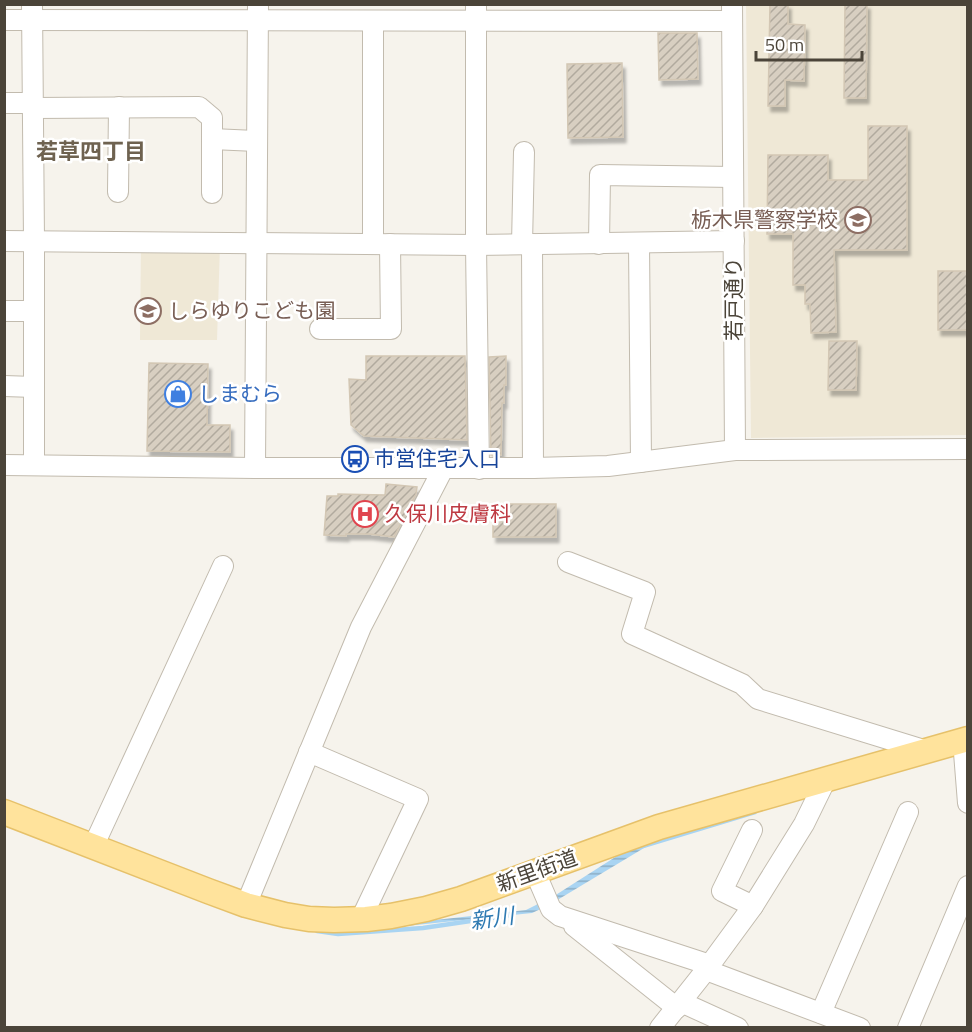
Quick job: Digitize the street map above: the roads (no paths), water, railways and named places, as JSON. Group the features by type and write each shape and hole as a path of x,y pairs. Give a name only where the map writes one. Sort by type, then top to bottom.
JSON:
{"main road":[{"name":"新里街道","path":"4,812 246,905 309,919 361,919 392,916 461,899 659,827 821,789 927,751 965,744"}],"street":[{"path":"32,12 34,465"},
{"path":"4,20 32,12 258,13 373,21 476,13 732,13"},
{"path":"255,468 258,13"},
{"path":"476,13 479,469"},
{"name":"若戸通り","path":"732,13 735,450"},
{"path":"320,329 391,329 382,244 373,21"},
{"path":"4,103 199,107 212,118 212,193"},
{"path":"118,192 119,107"},
{"path":"212,139 257,141"},
{"path":"524,152 533,468"},
{"path":"599,244 600,175 734,177"},
{"path":"4,241 476,245 734,241"},
{"path":"639,244 641,462"},
{"path":"4,311 34,311"},
{"path":"4,386 34,387"},
{"path":"4,465 479,469 579,467 735,450 968,449"},
{"path":"246,905 361,627 443,469"},
{"path":"568,562 645,592 632,634 742,684 758,699 927,751"},
{"path":"93,847 223,566"},
{"path":"965,744 968,803"},
{"path":"309,752 418,799 361,919"},
{"path":"660,1028 753,906 804,824 821,789"},
{"path":"820,1013 908,812"},
{"path":"752,830 722,891 753,906"},
{"path":"535,872 552,906 679,1005 738,1028"},
{"path":"908,1028 960,927 968,886"},
{"path":"552,906 860,1028"}],"water":[{"path":"647,839 649,845 554,902 551,898 631,847"},
{"path":"542,902 545,907 532,913 348,932 331,932 241,909 390,925 526,910"}],"waterway":[{"name":"新川","path":"643,846 755,812"},
{"name":"新川","path":"317,931 338,934 423,928 512,915"}],"place":[{"name":"栃木県警察学校","path":"858,220"},
{"name":"しらゆりこども園","path":"148,311"},
{"name":"しまむら","path":"178,394"},
{"name":"市営住宅入口","path":"355,459"},
{"name":"久保川皮膚科","path":"365,514"}],"district":[{"name":"若草四丁目","path":"91,151"}]}
